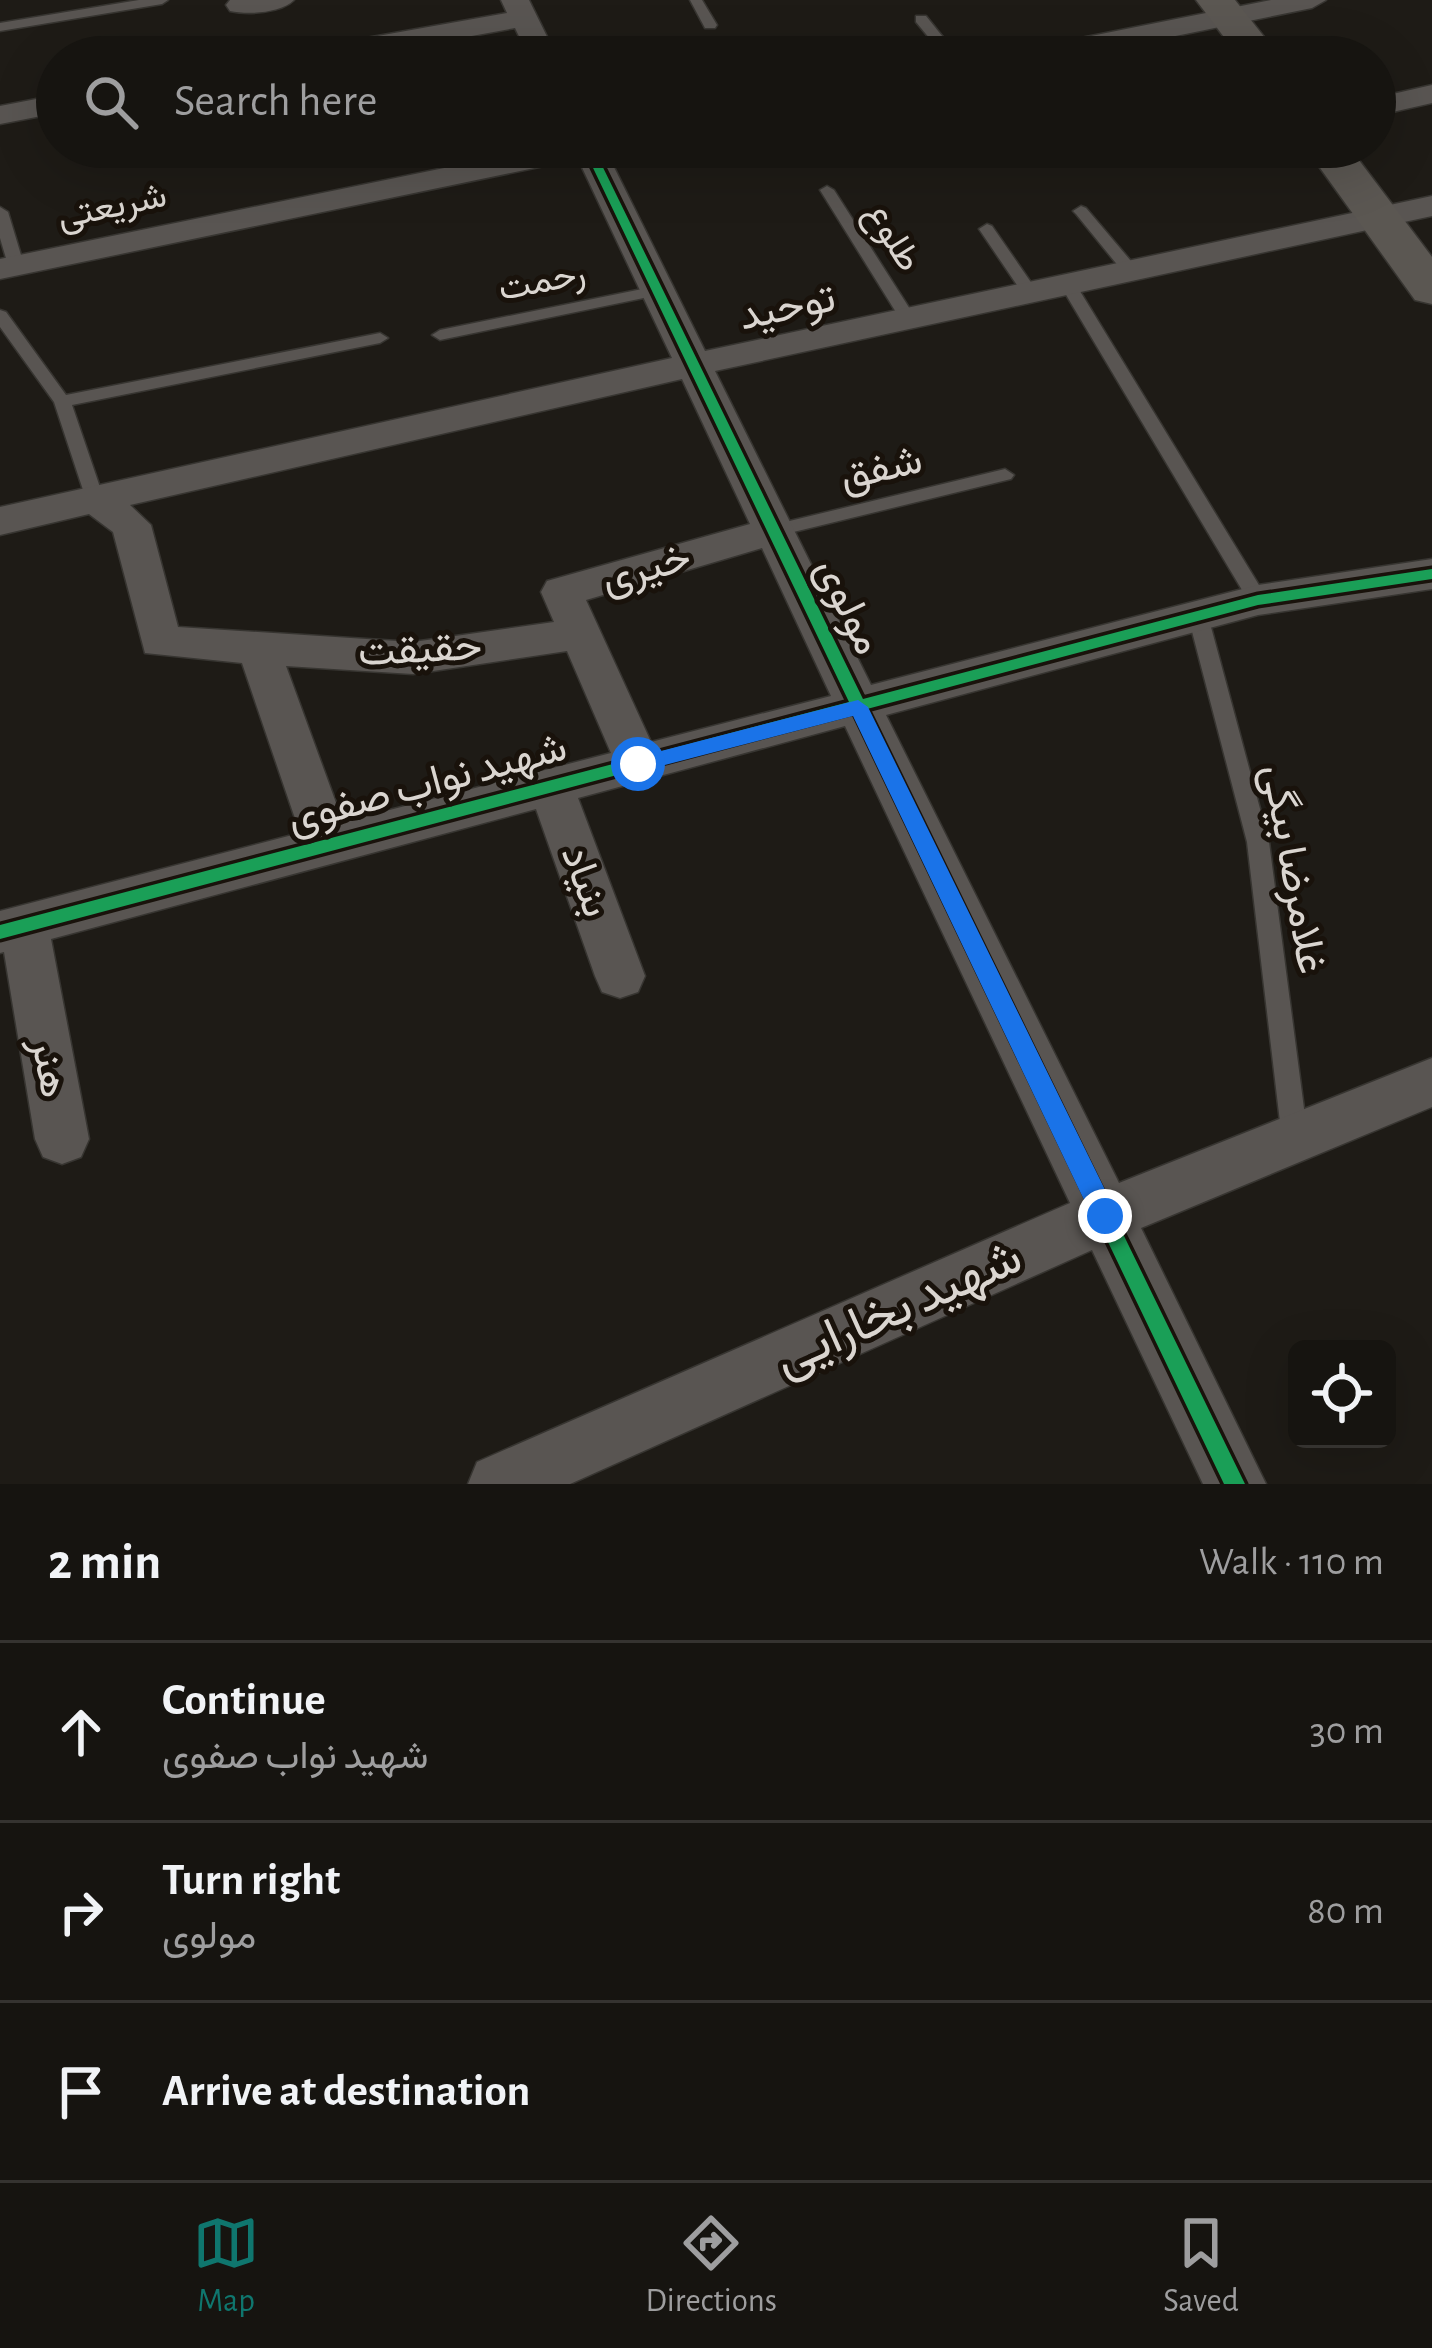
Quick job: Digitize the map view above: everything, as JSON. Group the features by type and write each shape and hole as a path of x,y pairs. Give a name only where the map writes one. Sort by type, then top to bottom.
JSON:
{"street":[{"path":"241,5 280,0"},
{"path":"1113,36 1222,8 1312,0"},
{"path":"1222,8 1243,36"},
{"path":"401,36 519,9 532,36"},
{"path":"1396,102 1432,94"},
{"path":"0,115 36,108"},
{"name":"شریعتی","path":"8,267 488,168"},
{"name":"مولوی","path":"600,168 1235,1484"},
{"path":"1343,168 1432,290"},
{"name":"توحید","path":"0,521 692,364 1432,206"},
{"name":"حقیقت","path":"95,500 131,526 160,642 413,658 582,633"},
{"name":"خیری","path":"638,764 562,592 772,530"},
{"name":"شهید نواب صفوی","path":"12,929 1258,600 1432,574"},
{"path":"258,648 328,846"},
{"name":"بنیاد","path":"551,787 620,976"},
{"name":"هنر","path":"12,929 62,1139"},
{"name":"شهید بخارایی","path":"499,1484 1105,1216 1432,1082"}],"lane":[{"path":"0,27 162,0"},
{"path":"696,0 710,25"},
{"path":"921,19 935,36"},
{"name":"طلوع","path":"827,190 907,317"},
{"path":"0,212 8,267"},
{"path":"1082,212 1130,270"},
{"path":"987,229 1029,291"},
{"path":"1067,283 1258,600"},
{"name":"رحمت","path":"440,334 657,291"},
{"name":"حقیقت","path":"0,315 62,401 95,500"},
{"path":"62,401 380,338"},
{"name":"شفق","path":"772,530 1005,475"},
{"name":"غلامرضا بیگی","path":"1198,616 1258,842 1295,1139"}],"cycle path":[{"path":"598,168 1235,1484"},
{"path":"0,932 1258,600 1432,574"}],"route":[{"path":"638,764 858,707 1105,1216"}]}
